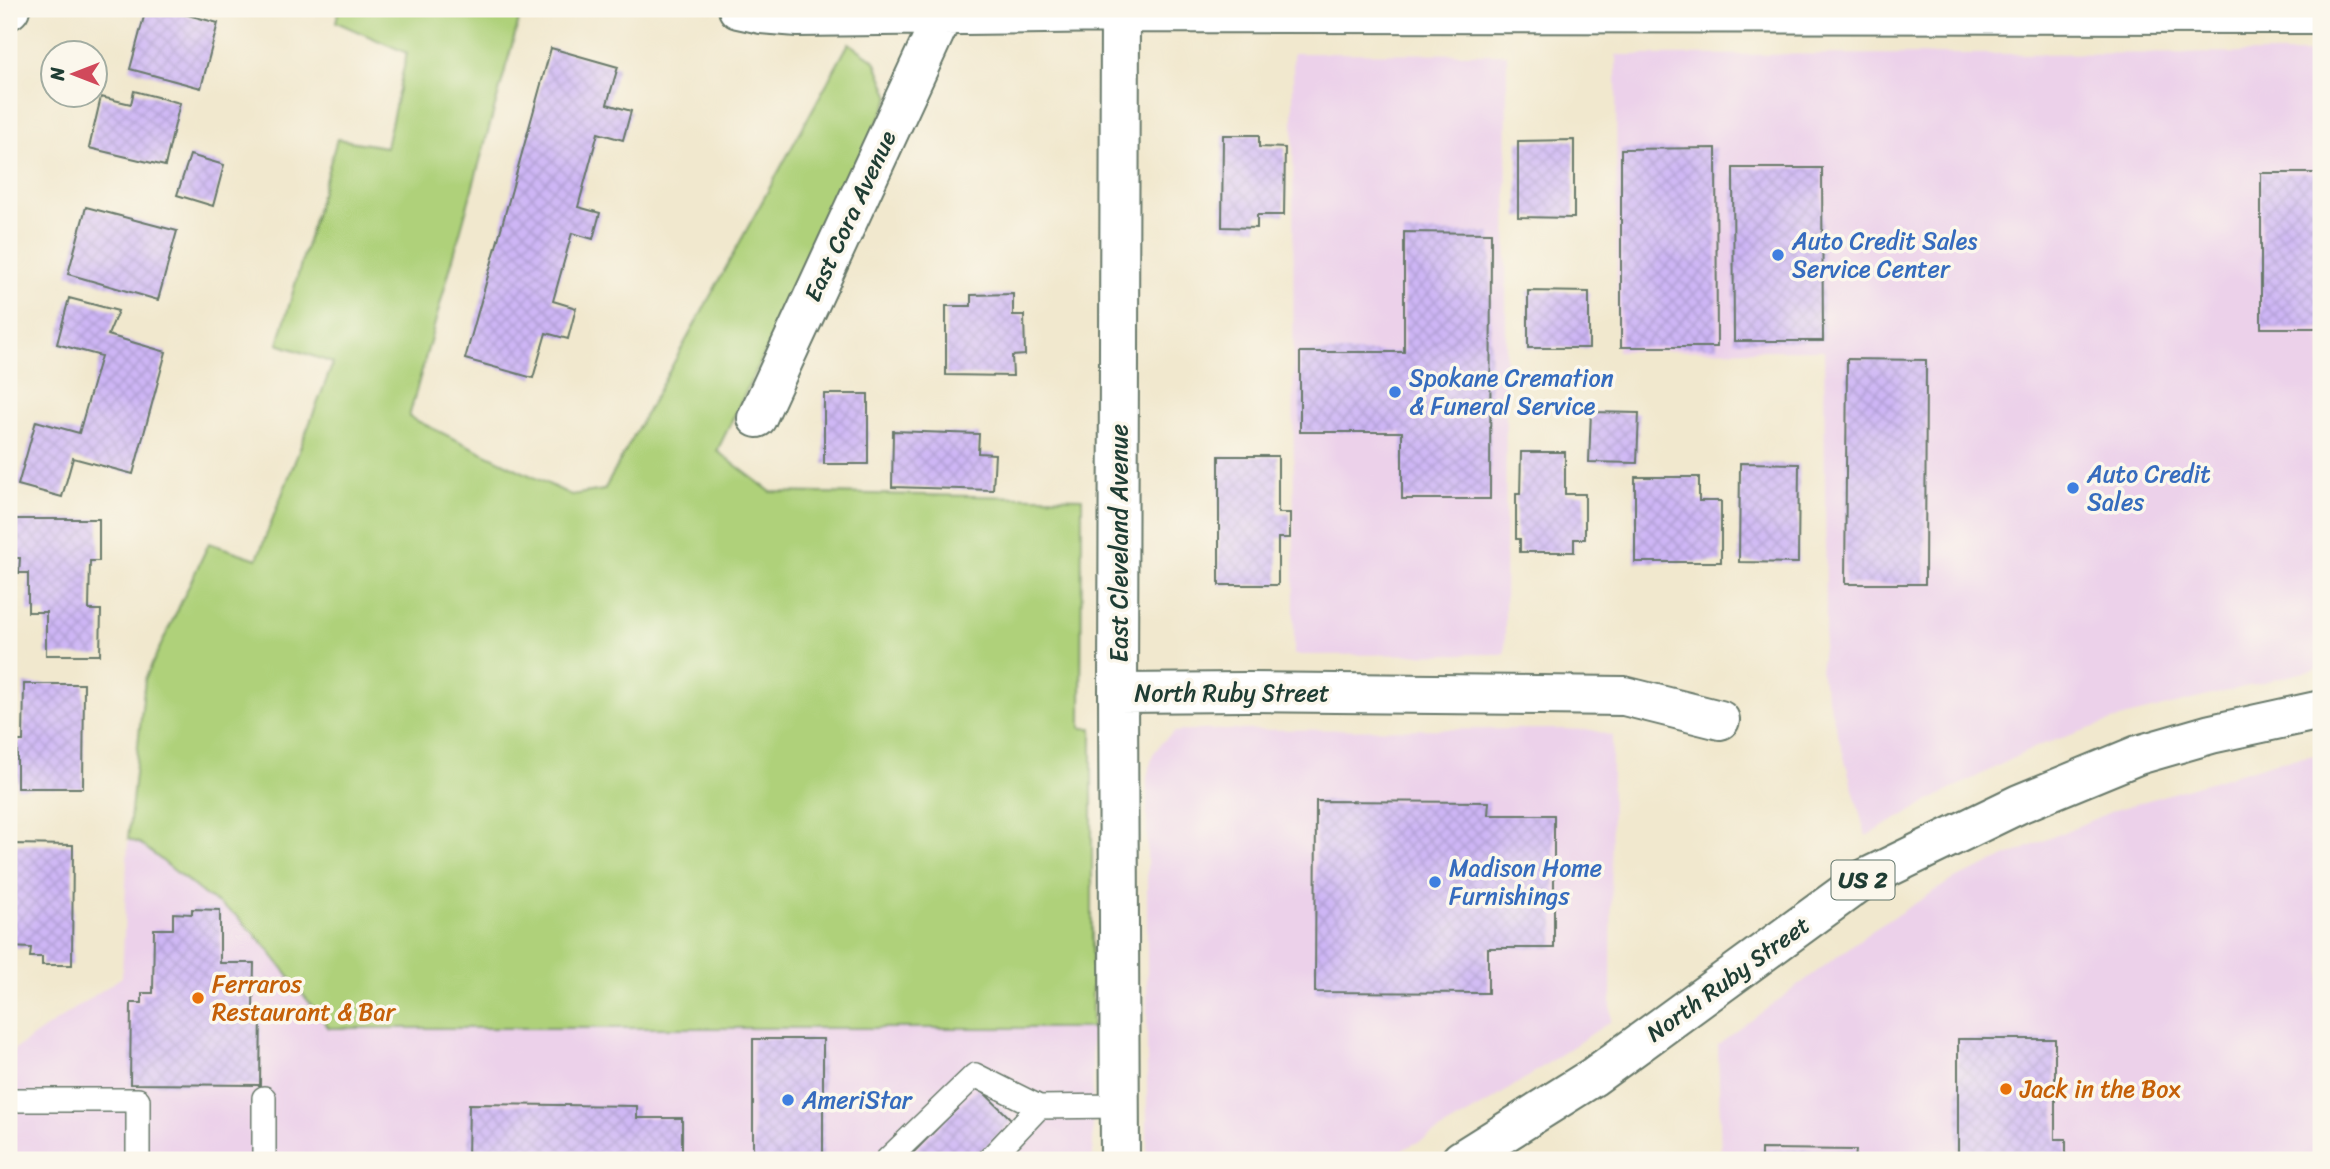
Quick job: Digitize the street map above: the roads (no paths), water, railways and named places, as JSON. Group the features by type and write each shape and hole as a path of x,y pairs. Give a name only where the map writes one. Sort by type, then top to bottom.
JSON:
{"street":[{"path":"738,9 798,17 1120,11 2321,14"},
{"name":"East Cleveland Avenue","path":"1120,11 1120,1160"},
{"name":"East Cora Avenue","path":"757,418 943,15"},
{"name":"North Ruby Street","path":"1118,693 1625,696 1720,720"},
{"name":"North Ruby Street","path":"1461,1160 1593,1077 1864,879 2019,804 2138,755 2211,734 2321,710"}],"lane":[{"path":"887,1160 975,1075 1039,1107 1119,1106"},
{"path":"264,1098 264,1160"},
{"path":"9,1100 138,1100 138,1160"},
{"path":"989,1160 1039,1107"}],"place":[{"name":"Auto Credit Sales Service Center","path":"1778,255"},
{"name":"Spokane Cremation & Funeral Service","path":"1395,392"},
{"name":"Auto Credit Sales","path":"2073,488"},
{"name":"Madison Home Furnishings","path":"1435,882"},
{"name":"Ferraros Restaurant & Bar","path":"198,998"},
{"name":"Jack in the Box","path":"2006,1089"},
{"name":"AmeriStar","path":"788,1100"}]}
